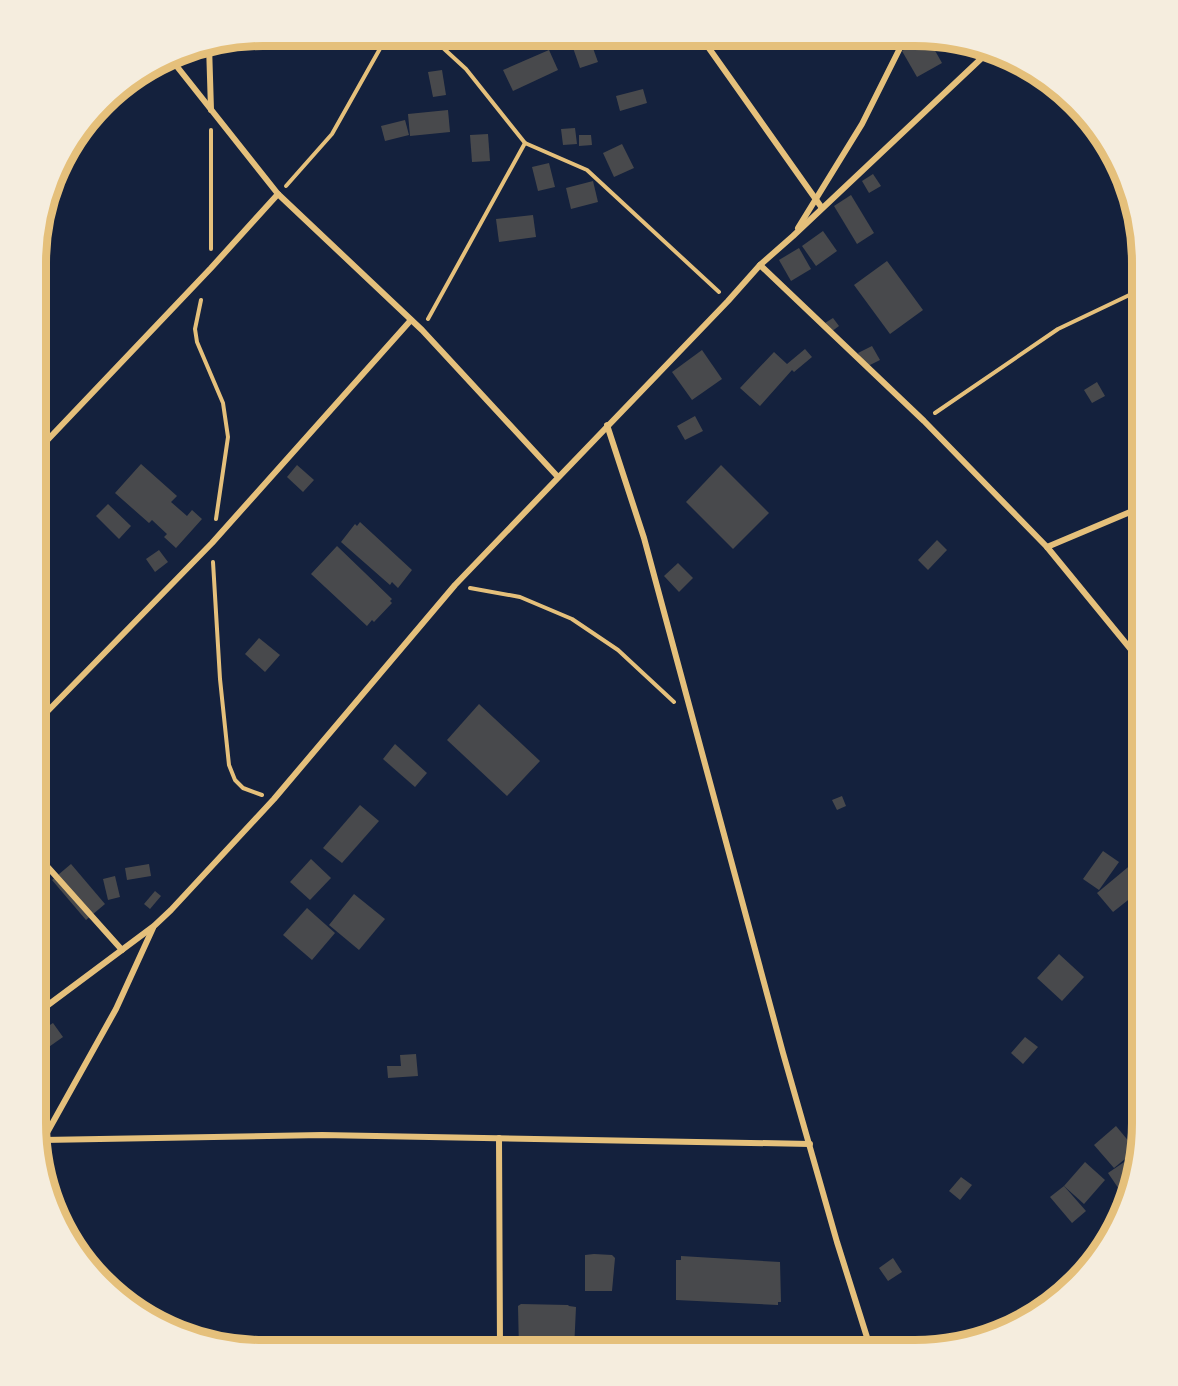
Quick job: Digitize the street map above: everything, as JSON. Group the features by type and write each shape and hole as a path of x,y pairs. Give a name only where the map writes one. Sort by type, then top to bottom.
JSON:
{"street":[{"path":"707,46 822,208"},
{"path":"793,236 862,124 901,46"},
{"path":"210,53 211,111"},
{"path":"46,1007 154,926 274,799 455,585 760,265 982,57"},
{"path":"176,65 278,194 422,330 558,477"},
{"path":"46,442 278,194"},
{"path":"760,265 924,421 1047,547 1132,651"},
{"path":"46,713 212,543 411,320"},
{"path":"608,425 644,538 780,1042 837,1242 868,1340"},
{"path":"1047,547 1132,511"},
{"path":"46,865 122,950"},
{"path":"47,1133 116,1009 154,926"},
{"path":"47,1140 322,1135 810,1144"},
{"path":"499,1138 500,1340"}],"path":[{"path":"278,194 332,134 382,46"},
{"path":"441,46 466,69 525,143 587,170 728,301"},
{"path":"211,111 211,268"},
{"path":"422,330 525,143"},
{"path":"924,421 1058,328 1132,294"},
{"path":"202,296 195,329 197,342 223,403 228,438 212,543 220,679 229,765 236,780 243,788 274,799"},
{"path":"455,585 520,597 572,619 618,650 692,719"}],"building":[{"path":"572,46 592,46 598,62 580,68"},
{"path":"911,46 933,47 942,63 917,77 902,51"},
{"path":"549,50 558,70 513,91 503,70"},
{"path":"442,70 446,95 433,97 428,72"},
{"path":"643,89 647,103 620,111 616,96"},
{"path":"448,110 450,132 410,136 408,114"},
{"path":"405,120 409,135 385,141 381,126"},
{"path":"575,128 577,144 563,145 561,129"},
{"path":"488,134 490,161 472,162 470,135"},
{"path":"579,135 591,135 592,145 579,146"},
{"path":"622,144 634,168 614,177 603,153"},
{"path":"549,163 555,187 538,191 532,167"},
{"path":"873,174 881,186 869,193 862,181"},
{"path":"593,181 598,202 571,209 566,188"},
{"path":"851,195 874,233 857,244 834,206"},
{"path":"533,215 536,237 499,242 496,219"},
{"path":"823,231 837,251 816,266 802,246"},
{"path":"799,248 811,269 791,281 779,260"},
{"path":"887,261 923,310 890,334 854,285"},
{"path":"833,318 839,326 831,332 825,323"},
{"path":"872,346 880,360 866,367 858,353"},
{"path":"805,349 812,357 794,372 792,370 760,406 740,388 774,352 787,364"},
{"path":"702,350 722,379 692,400 672,372"},
{"path":"1097,382 1105,396 1092,403 1084,390"},
{"path":"695,416 703,431 685,440 677,426"},
{"path":"141,464 177,496 171,502 187,516 192,510 202,519 176,548 164,537 167,534 152,520 149,523 115,493"},
{"path":"297,465 314,480 303,492 287,477"},
{"path":"721,465 769,513 733,549 686,502"},
{"path":"108,504 131,526 119,539 96,516"},
{"path":"360,522 412,570 398,588 392,582 390,585 341,542 355,524 357,526"},
{"path":"937,540 947,550 928,570 918,560"},
{"path":"337,546 392,599 390,601 392,603 367,626 311,574"},
{"path":"159,550 168,562 155,572 146,559"},
{"path":"678,563 693,578 679,592 664,576"},
{"path":"259,638 280,655 265,672 245,654"},
{"path":"479,704 540,761 507,796 447,740"},
{"path":"395,744 427,773 415,787 383,759"},
{"path":"842,796 846,806 837,810 832,800"},
{"path":"360,805 379,821 342,863 323,848"},
{"path":"1103,851 1119,862 1099,890 1083,879"},
{"path":"311,859 331,878 310,900 290,882"},
{"path":"71,864 105,904 86,920 52,880"},
{"path":"149,864 151,876 127,880 125,868"},
{"path":"1132,864 1132,897 1113,912 1097,893"},
{"path":"115,876 120,897 108,900 103,879"},
{"path":"155,891 161,896 150,909 144,904"},
{"path":"354,894 385,919 359,950 329,925"},
{"path":"307,908 335,933 312,960 283,935"},
{"path":"1059,954 1084,977 1062,1001 1037,978"},
{"path":"53,1023 63,1037 46,1049 46,1028"},
{"path":"1025,1037 1038,1047 1023,1064 1011,1053"},
{"path":"416,1054 418,1076 388,1078 387,1066 401,1066 400,1055"},
{"path":"1116,1126 1131,1143 1129,1156 1114,1168 1094,1145"},
{"path":"1128,1159 1120,1191 1108,1173"},
{"path":"1085,1162 1105,1180 1084,1204 1064,1186"},
{"path":"961,1177 972,1185 960,1200 949,1191"},
{"path":"1064,1186 1086,1211 1072,1223 1050,1197"},
{"path":"585,1255 612,1255 615,1258 612,1291 585,1291"},
{"path":"681,1256 780,1262 781,1302 778,1302 778,1305 676,1300 676,1260 681,1260"},
{"path":"893,1258 902,1272 888,1281 879,1268"},
{"path":"521,1304 576,1307 574,1340 519,1340 518,1306"}]}
